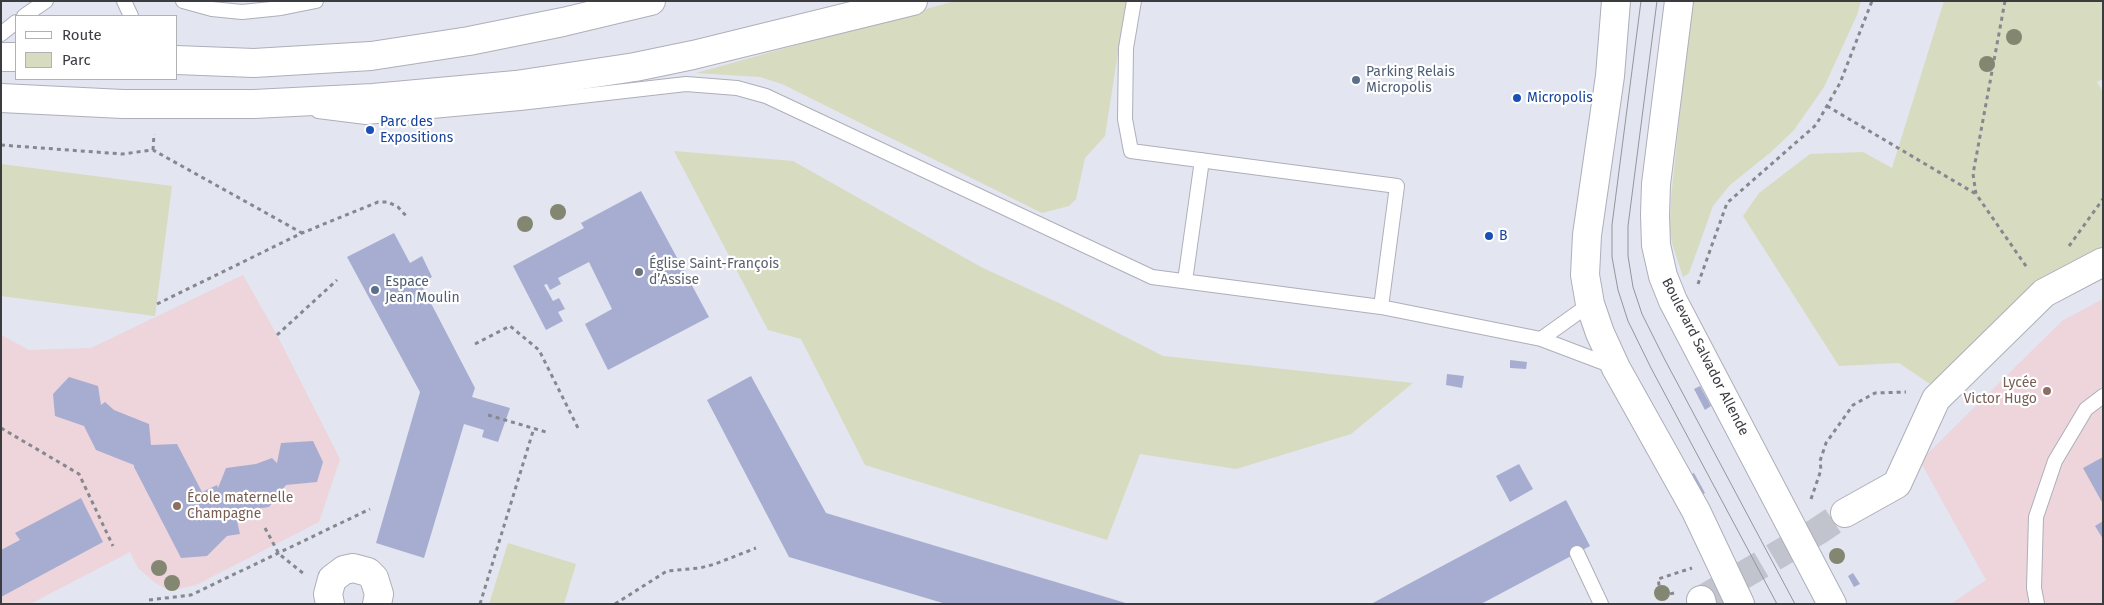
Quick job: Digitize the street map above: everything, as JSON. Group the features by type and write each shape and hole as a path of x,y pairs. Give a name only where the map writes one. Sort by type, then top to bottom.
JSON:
{"street":[{"path":"178,60 254,63 371,56 469,42 651,1"},
{"path":"1,98 123,104 254,104 432,94 575,77 692,55 805,29 890,4 913,1"},
{"path":"1616,1 1610,76 1587,235 1585,275 1590,304 1600,333 1616,368 1696,511 1740,604"},
{"name":"Boulevard Salvador Allende","path":"1679,1 1656,184 1656,245 1663,276 1673,300 1832,604"},
{"path":"1,57 15,57"},
{"path":"1845,513 1898,484 1936,399 2044,293 2103,262"},
{"path":"329,595 337,574 344,570 360,569 368,572 378,586 378,603"}],"lane":[{"path":"25,15 46,1"},
{"path":"124,1 131,15"},
{"path":"183,1 212,9 242,12 281,8 316,1"},
{"path":"579,1 604,13"},
{"path":"1134,1 1126,48 1125,119 1131,151 1397,186 1381,307"},
{"path":"1,34 15,23"},
{"path":"254,104 366,117 520,103 686,84 738,88 766,96 1152,277 1381,307 1541,339 1616,368"},
{"path":"1186,281 1202,160"},
{"path":"1541,339 1590,304"},
{"path":"2037,604 2034,588 2036,517 2055,460 2086,409 2103,396"},
{"path":"1577,553 1602,604"}],"path":[{"path":"1696,290 1727,203 1816,125 1840,83 1872,1"},
{"path":"1976,194 1974,174 2005,1"},
{"path":"1827,106 1976,194 2033,275"},
{"path":"153,150 154,132"},
{"path":"1,145 122,154 153,150 302,233"},
{"path":"157,304 302,233 378,202 388,202 398,206 408,218"},
{"path":"277,335 337,280"},
{"path":"475,344 510,326 539,350 578,428"},
{"path":"1810,501 1821,470 1820,461 1826,443 1852,406 1875,393 1910,392 1936,399"},
{"path":"488,416 546,432"},
{"path":"1,428 79,474 113,546"},
{"path":"480,604 534,428"},
{"path":"149,600 192,595 370,509"},
{"path":"265,528 279,554 329,595"},
{"path":"615,604 667,571 707,566 756,548"},
{"path":"1693,599 1661,596 1658,579 1700,565"}],"shaded area":[{"path":"243,275 277,335 340,459 319,522 196,585 170,591 154,582 138,568 130,552 30,604 1,604 1,335 29,350 91,348"},
{"name":"Lycée Victor Hugo","path":"2103,299 2103,604 1951,604 1986,580 1920,461 2062,321"}],"green space":[{"path":"955,1 1126,1 1105,136 1085,158 1076,199 1069,206 1042,213 782,84 760,77 696,73"},
{"path":"1692,1 1861,1 1857,15 1824,87 1794,130 1771,152 1730,185 1713,206 1689,273 1683,277 1672,243 1670,229 1671,198"},
{"path":"1944,1 2103,1 2103,79 2097,82 2103,92 2103,246 2063,268 1933,386 1899,363 1839,366 1743,216 1759,193 1810,154 1863,152 1892,168"},
{"path":"674,151 793,161 981,267 1063,305 1163,356 1413,383 1351,434 1236,469 1140,454 1107,540 865,465 801,339 768,330"},
{"path":"1,164 172,186 155,316 1,296"},
{"path":"508,543 576,564 564,604 489,604"}],"building":[{"name":"Église Saint-François d’Assise","path":"641,191 709,317 608,370 585,324 612,309 589,262 558,278 561,284 550,290 547,284 544,285 553,301 559,298 565,309 558,312 563,321 546,330 513,266 584,228 581,223"},
{"path":"394,233 410,263 422,256 432,277 421,284 475,388 472,397 510,408 498,442 482,437 484,430 464,424 424,558 376,543 420,392 347,257"},
{"path":"1510,360 1527,362 1526,369 1510,368"},
{"path":"1447,374 1464,376 1462,388 1446,385"},
{"path":"751,376 826,513 1129,604 946,604 789,557 707,400"},
{"path":"69,377 98,386 101,405 105,402 114,410 149,424 151,445 177,444 202,492 217,485 218,488 226,468 256,464 272,458 277,463 281,443 313,441 323,462 317,482 286,485 269,507 235,512 240,534 227,536 207,556 181,558 134,465 96,450 84,426 55,416 53,394"},
{"path":"1700,386 1711,406 1705,410 1694,389"},
{"path":"2103,457 2103,504 2083,468"},
{"path":"1519,464 1533,489 1510,502 1496,476"},
{"path":"1694,473 1705,493 1698,497 1687,476"},
{"path":"81,498 103,542 1,597 1,550 20,540 15,533"},
{"path":"1566,500 1590,546 1481,604 1371,604"},
{"path":"2103,521 2103,539 2095,526"},
{"path":"1853,573 1860,584 1854,587 1848,576"}],"tunnel":[{"path":"1701,600 1845,513"}],"tram line":[{"path":"1641,1 1612,225 1612,257 1618,290 1628,321 1651,368 1777,604"},
{"path":"1657,1 1628,226 1628,256 1633,287 1642,314 1665,360 1795,604"}],"place":[{"name":"Parking Relais Micropolis","path":"1356,80"},
{"name":"Micropolis","path":"1517,98"},
{"name":"Parc des Expositions","path":"370,130"},
{"name":"B","path":"1489,236"},
{"name":"Église Saint-François d’Assise","path":"639,272"},
{"name":"Espace Jean Moulin","path":"375,290"},
{"name":"Lycée Victor Hugo","path":"2047,391"},
{"name":"École maternelle Champagne","path":"177,506"}]}
